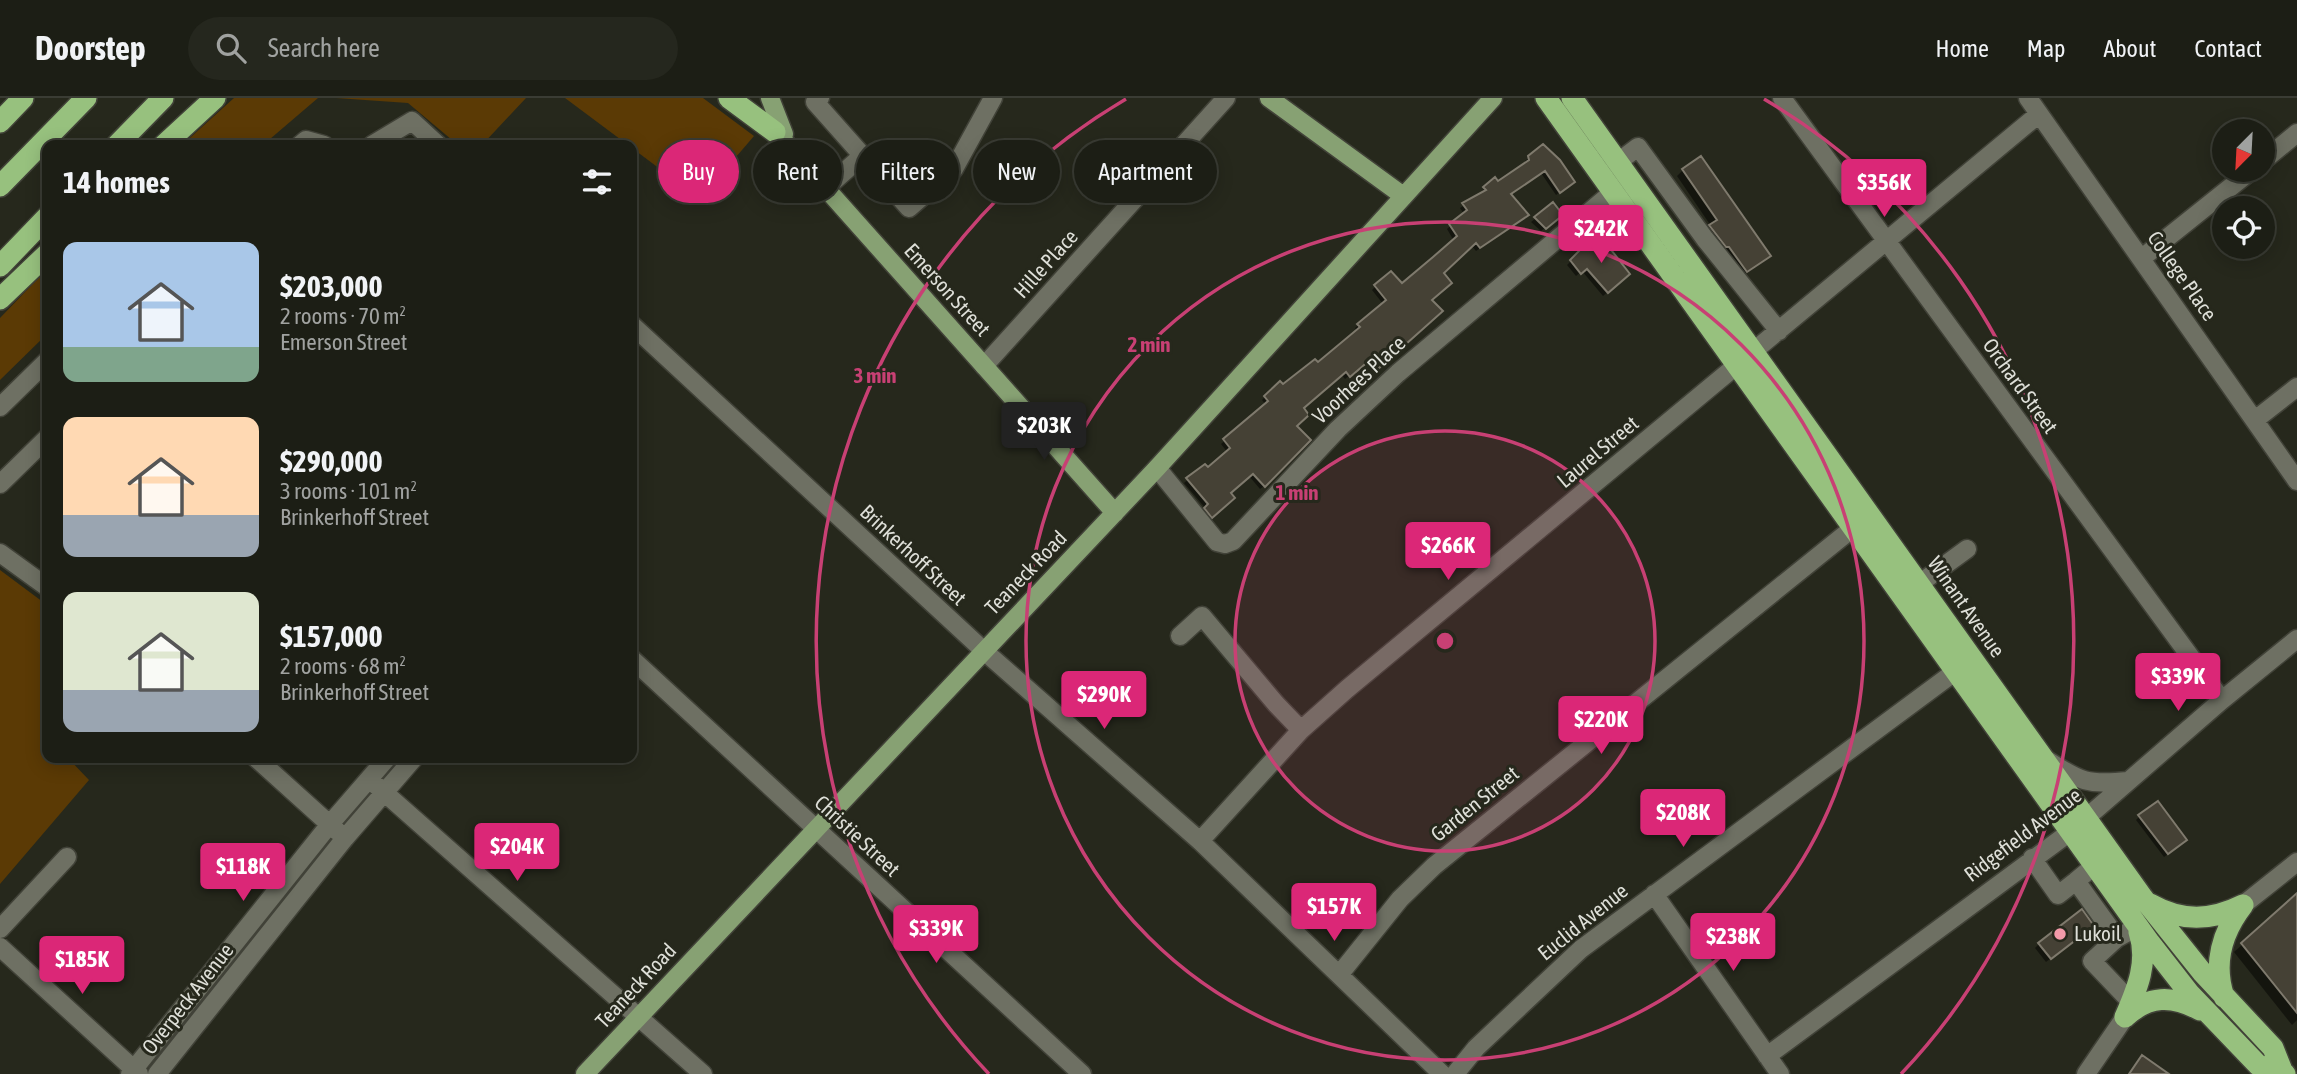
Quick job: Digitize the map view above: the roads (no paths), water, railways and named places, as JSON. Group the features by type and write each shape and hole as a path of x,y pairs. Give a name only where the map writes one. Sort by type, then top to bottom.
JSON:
{"highway":[{"path":"0,122 23,98"},
{"path":"45,140 86,98"},
{"path":"122,140 163,98"},
{"path":"169,140 215,98"},
{"path":"729,98 775,132"},
{"name":"Winant Avenue","path":"1546,98 1613,192 1919,584 2042,756 2078,825 2094,866 2137,927 2211,1017 2258,1065 2284,1073"},
{"name":"Winant Avenue","path":"1572,98 1707,287 1746,359 1853,528 1956,671 2078,825 2143,898 2225,999 2273,1048 2284,1073"},
{"path":"0,186 42,143"},
{"path":"0,266 42,222"},
{"path":"0,299 42,259"},
{"path":"2143,898 2166,912 2193,918 2222,914 2243,905"},
{"path":"2225,999 2219,968 2222,944 2243,905"},
{"path":"2128,1009 2144,964 2143,944 2137,927"},
{"path":"2128,1009 2167,998 2189,1004 2211,1017"}],"main road":[{"name":"Emerson Street","path":"745,98 782,140"},
{"path":"770,98 788,140"},
{"path":"1269,98 1402,195"},
{"name":"Teaneck Road","path":"585,1074 1157,468 1402,195 1493,98"},
{"name":"Emerson Street","path":"838,203 1115,513"}],"street":[{"path":"820,98 815,102 856,149"},
{"path":"959,160 993,98"},
{"name":"Hille Place","path":"984,366 1226,98"},
{"name":"Orchard Street","path":"1782,98 2222,700"},
{"name":"College Place","path":"2028,98 2297,481"},
{"name":"Laurel Street","path":"1200,841 1301,730 1347,689 2039,114"},
{"path":"380,140 412,121 433,140"},
{"path":"2275,151 2297,133"},
{"path":"1618,162 1638,147 1705,239 1780,331"},
{"path":"842,174 856,161"},
{"path":"2142,258 2237,182"},
{"name":"Voorhees Place","path":"1157,468 1217,542 1225,544 1233,541 1338,429 1398,373 1613,192"},
{"path":"1684,255 1705,239"},
{"path":"1707,287 1729,269"},
{"name":"Brinkerhoff Street","path":"637,330 983,650 1200,841 1441,1074"},
{"path":"0,407 42,366"},
{"path":"2255,420 2297,387"},
{"path":"0,484 42,443"},
{"name":"Garden Street","path":"1339,975 1400,900 1434,866 1853,528"},
{"path":"1919,584 1967,549"},
{"path":"0,552 42,583"},
{"path":"1180,636 1202,616 1301,730"},
{"name":"Ridgefield Avenue","path":"1768,1056 2078,825 2297,639"},
{"name":"Christie Street","path":"637,664 1082,1074"},
{"name":"Euclid Avenue","path":"1455,1074 1476,1048 1581,949 1956,671"},
{"path":"2042,756 2076,779 2087,782 2128,781"},
{"path":"262,763 345,838"},
{"name":"Overpeck Avenue","path":"134,1072 330,824 383,763"},
{"name":"Overpeck Avenue","path":"157,1074 345,838 410,763"},
{"path":"369,779 703,1074"},
{"path":"0,929 67,857"},
{"path":"2032,858 2057,895 2094,866"},
{"path":"2243,905 2297,862"},
{"path":"2076,881 2117,938"},
{"path":"1654,894 1780,1074"},
{"path":"2086,1074 2128,1009 2092,961 2117,938 2137,927"},
{"path":"0,947 134,1072"},
{"path":"212,972 228,985"}],"place":[{"name":"Lukoil","path":"2060,934"}]}
